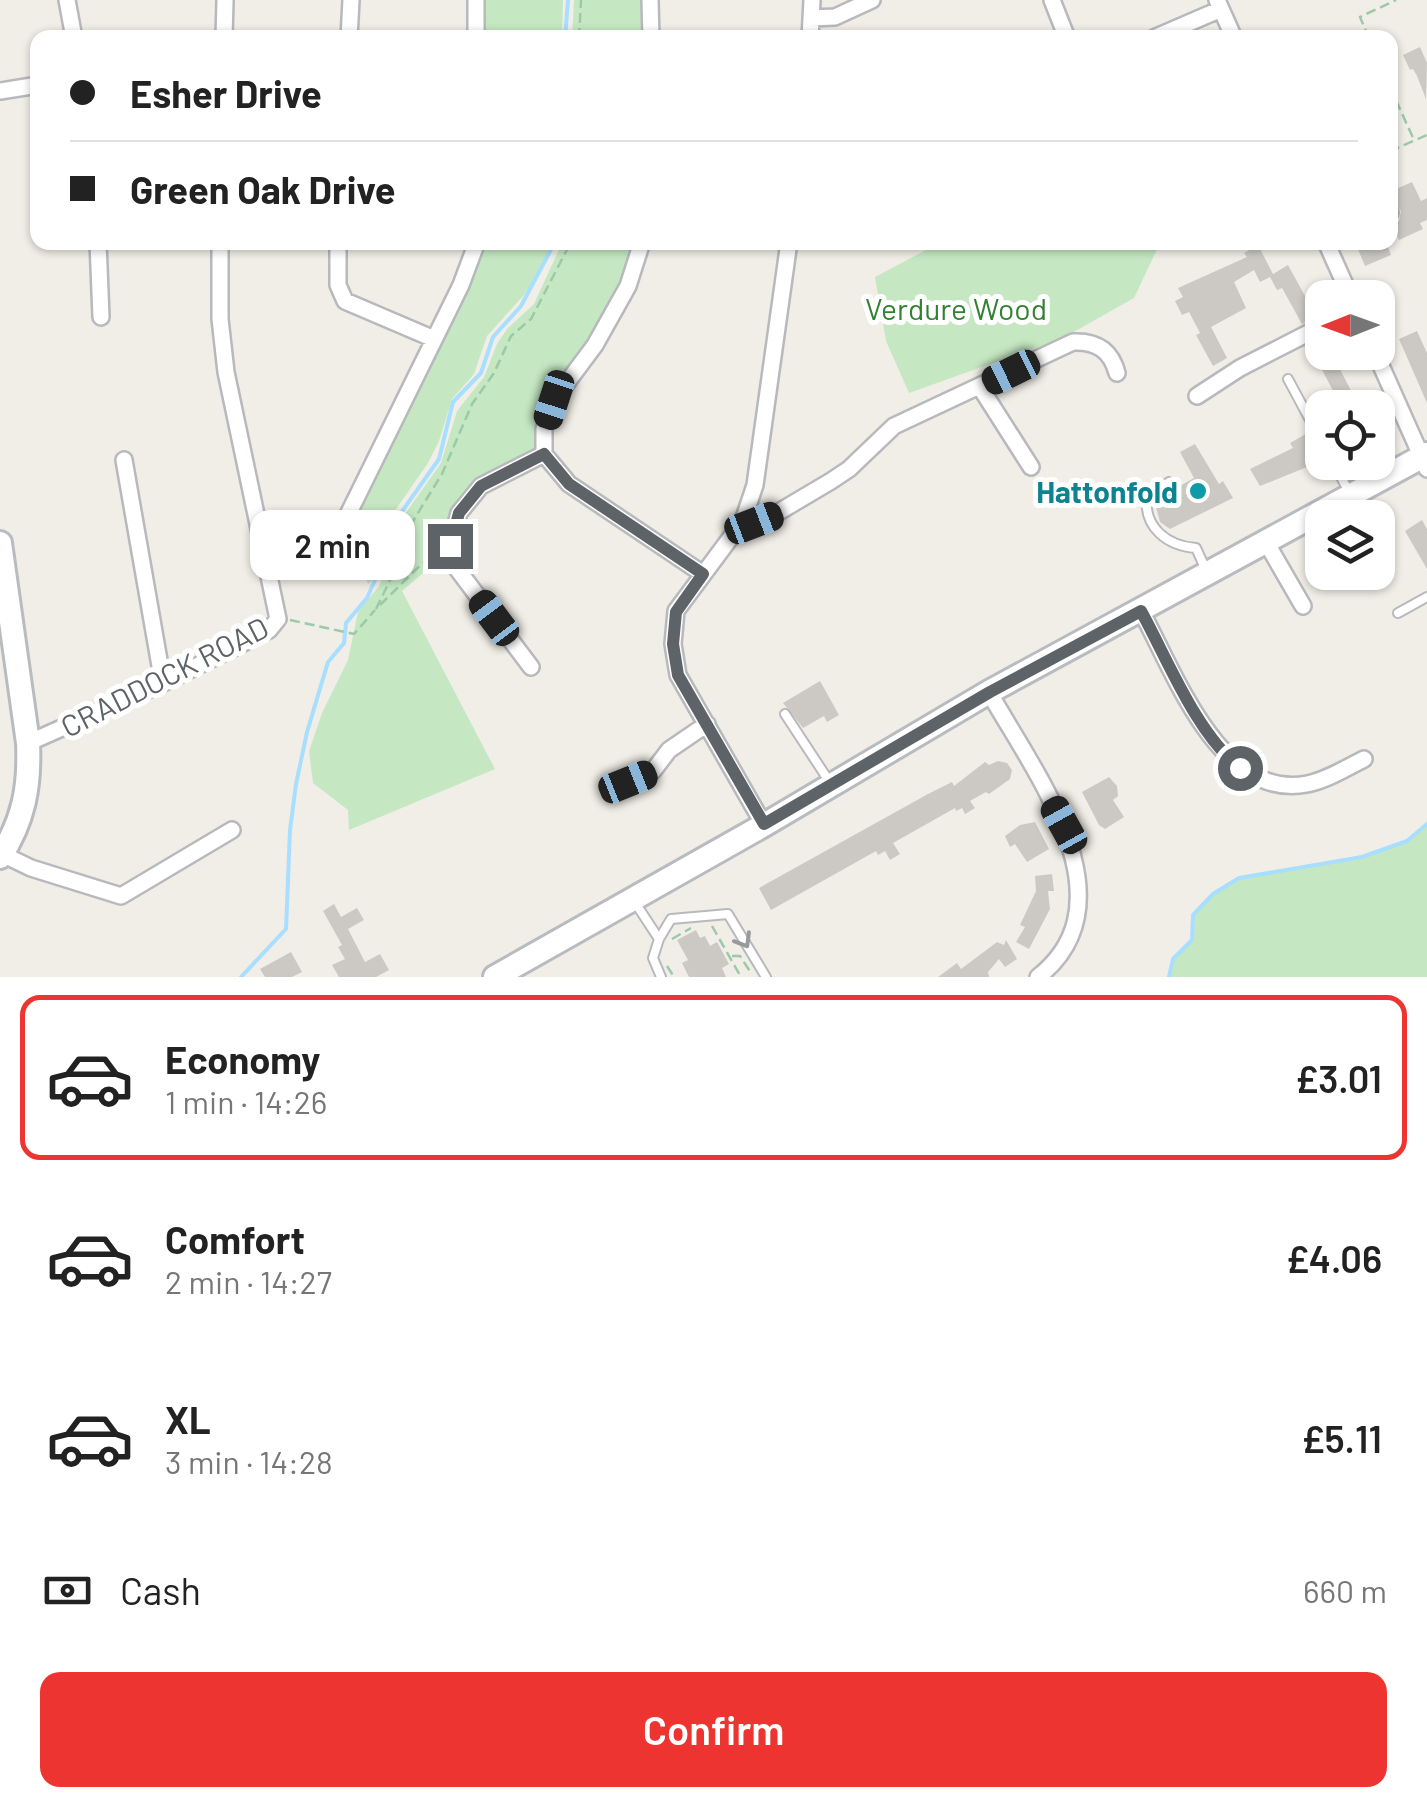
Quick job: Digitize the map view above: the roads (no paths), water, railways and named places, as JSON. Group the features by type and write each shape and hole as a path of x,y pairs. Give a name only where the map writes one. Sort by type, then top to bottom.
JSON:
{"street":[{"path":"67,0 73,30"},
{"path":"224,0 224,30"},
{"path":"350,30 351,0"},
{"path":"476,0 476,30"},
{"path":"650,0 651,30"},
{"path":"811,30 812,0"},
{"path":"812,18 834,16 872,0"},
{"path":"1052,0 1064,30"},
{"path":"1170,30 1219,5 1230,30"},
{"path":"0,91 30,86"},
{"path":"98,250 102,318"},
{"name":"CRADDOCK ROAD","path":"28,743 163,683 269,630 278,619 226,372 220,319 220,250"},
{"path":"338,250 338,285 345,301 434,339"},
{"path":"266,558 324,546 336,539 476,250"},
{"path":"639,250 628,286 596,345 554,400 544,429 544,454 569,484 703,574"},
{"path":"764,824 678,675 673,644 676,612 744,522 755,486 788,250"},
{"path":"1330,250 1343,280"},
{"path":"1197,396 1240,368 1305,335"},
{"path":"744,522 754,523 772,516 850,469 894,426 1074,342 1093,341 1104,349 1117,374"},
{"path":"495,977 522,971 710,852 990,692 1351,496 1425,460 1383,370"},
{"path":"980,387 1031,467"},
{"path":"531,667 458,570 450,546 459,513 481,486 544,454"},
{"path":"124,460 163,683"},
{"path":"1266,542 1303,606"},
{"path":"0,543 28,743 28,788 23,812 1,856 121,896 232,830"},
{"path":"1141,611 1205,728 1218,748 1240,768 1260,778 1296,785 1317,781 1364,759"},
{"path":"990,692 1064,825 1079,874 1078,905 1069,936 1061,953 1038,977"},
{"path":"628,782 653,771 669,750 707,724"}],"lane":[{"path":"1288,379 1305,411"},
{"path":"1343,480 1351,496"},
{"path":"1169,482 1147,496 1147,512 1163,537 1179,547 1196,548 1208,574"},
{"path":"1398,613 1427,597"},
{"path":"786,714 831,785"},
{"path":"633,900 657,944"},
{"path":"661,977 653,958 671,919 728,914 766,977"}],"waterway":[{"path":"566,30 568,0"},
{"path":"241,977 286,929 296,784 328,662 344,643 346,623 367,598 391,544 398,517 439,459 453,402 481,373 493,337 521,306 551,250"},
{"path":"1169,977 1173,959 1192,940 1193,915 1213,894 1239,878 1362,857 1407,841 1427,824"}],"place":[{"name":"Hattonfold","path":"1198,491"}],"park label":[{"name":"Verdure Wood","path":"956,308"}]}
